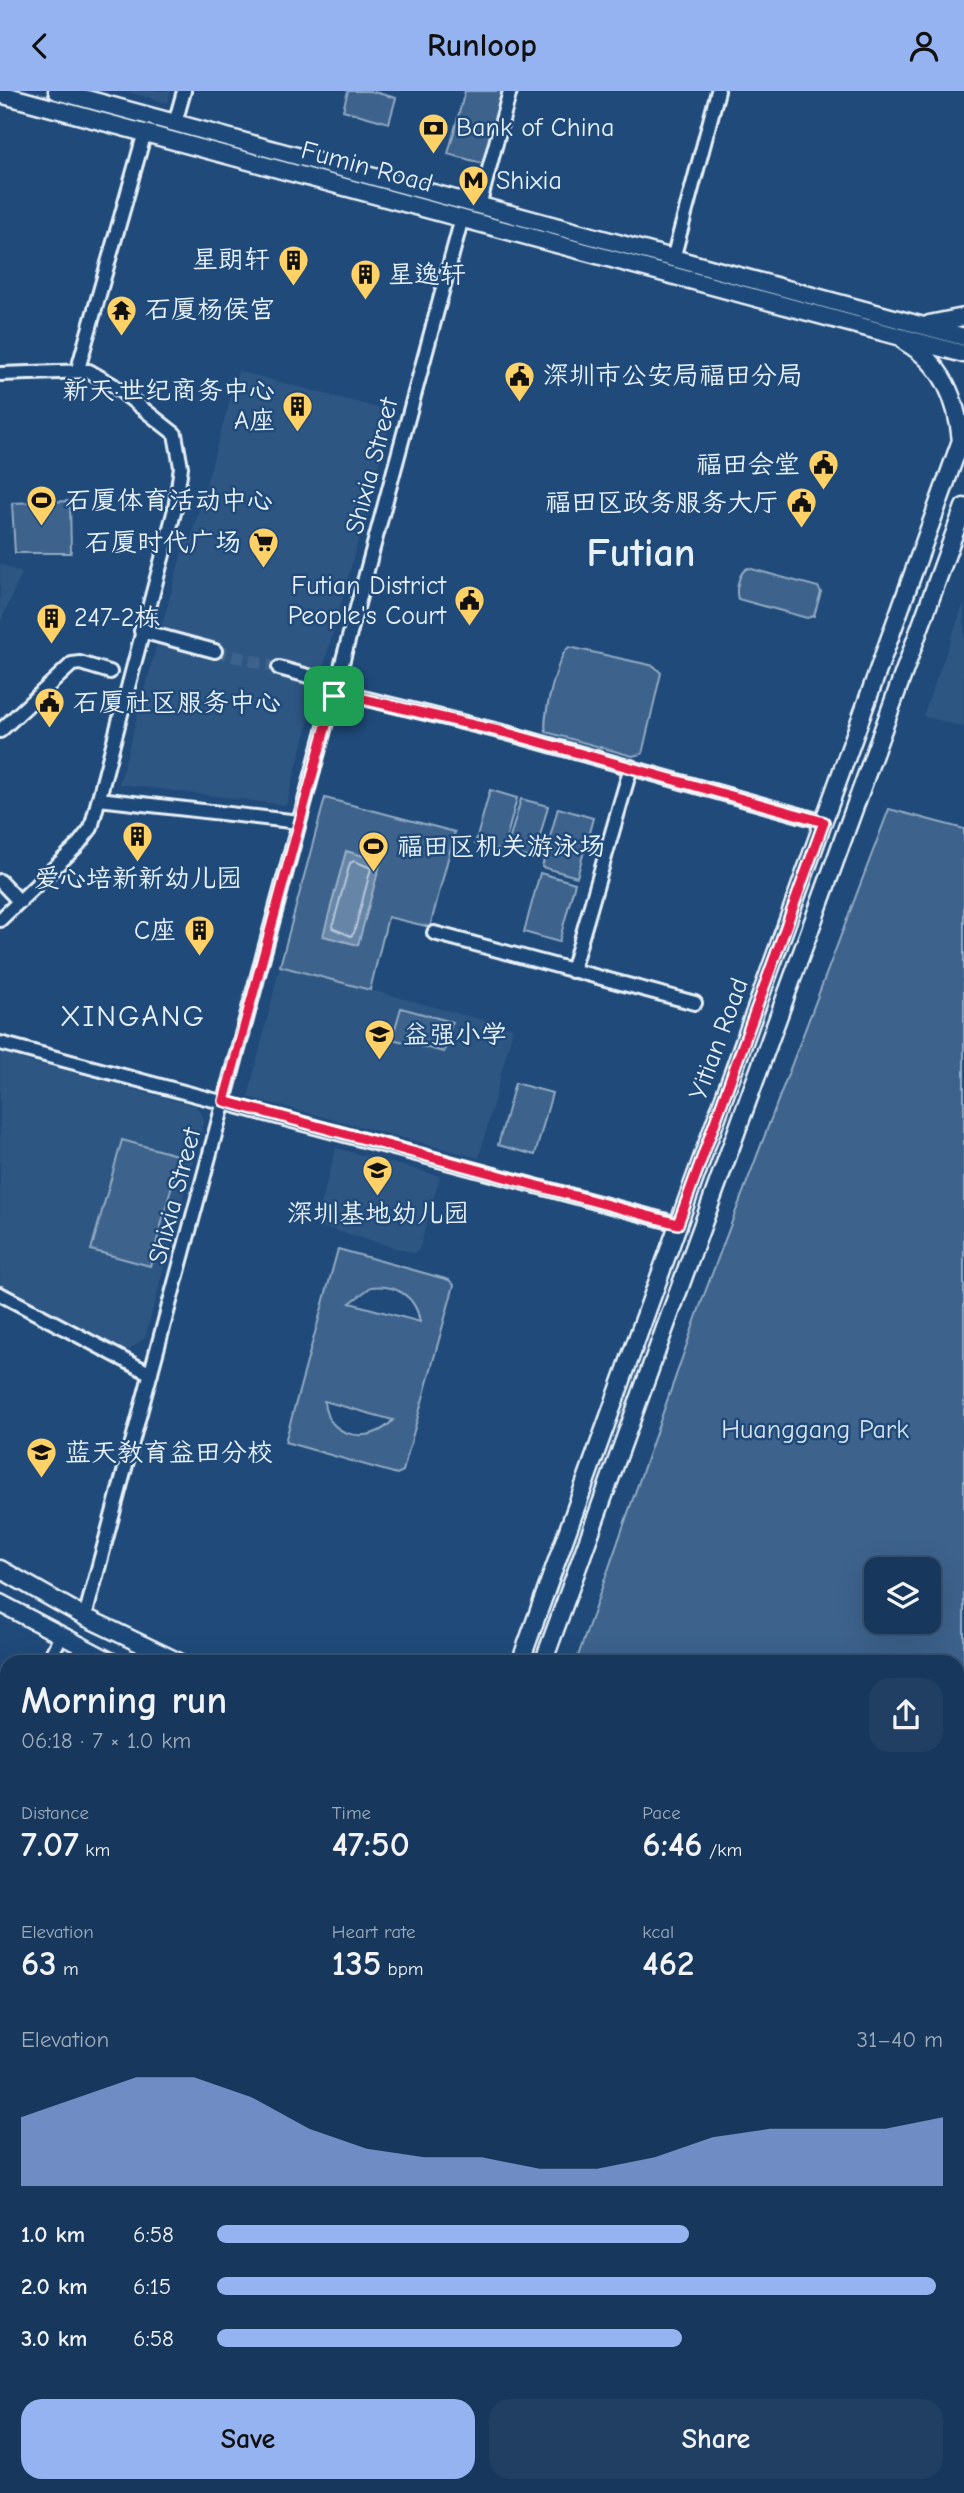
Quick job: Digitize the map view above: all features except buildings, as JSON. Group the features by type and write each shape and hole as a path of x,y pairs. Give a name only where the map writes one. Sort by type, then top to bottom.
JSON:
{"main road":[{"name":"Fumin Road","path":"57,91 964,337"},
{"name":"Fumin Road","path":"0,94 964,354"},
{"path":"909,322 940,324 964,317"},
{"path":"890,334 916,348 943,377 962,437"},
{"name":"Yitian Road","path":"523,1655 962,437"},
{"name":"Yitian Road","path":"546,1655 964,507"},
{"path":"0,1569 85,1617 164,1655"},
{"path":"0,1603 98,1655"}],"street":[{"path":"175,123 184,91"},
{"path":"479,206 510,91"},
{"path":"673,259 718,91"},
{"path":"78,369 145,132"},
{"name":"Shixia Street","path":"85,1617 463,218"},
{"path":"0,374 78,369 96,374 173,432 178,441 180,484 93,822 83,841 0,921"},
{"path":"141,631 215,650"},
{"path":"0,731 72,664 80,663 110,672"},
{"path":"279,668 342,694 631,767 824,822"},
{"path":"572,971 631,767"},
{"path":"99,799 299,822"},
{"path":"0,881 20,902"},
{"path":"434,933 695,1003"},
{"path":"0,1044 224,1101 678,1224"},
{"path":"0,1294 150,1374"},
{"path":"51,1655 61,1636"}],"shaded area":[{"path":"125,91 171,91 168,103"},
{"name":"石厦时代广场","path":"238,371 393,412 286,805 119,784 186,537 191,538"},
{"path":"0,564 22,573 0,623"},
{"path":"964,603 964,727 923,716"},
{"name":"益强小学","path":"280,966 513,1028 479,1158 248,1097"},
{"path":"0,1053 196,1106 204,1120 145,1338 128,1351 0,1284"},
{"name":"深圳基地幼儿园","path":"336,1148 440,1176 419,1250 414,1253 319,1226 317,1219"}],"green space":[{"path":"348,91 370,91 396,98 389,123 343,110"},
{"path":"465,91 503,91 485,164 448,154"},
{"name":"石厦体育活动中心","path":"70,501 71,553 15,553 12,503"},
{"path":"748,568 818,587 821,592 814,616 807,618 738,599 738,581"},
{"path":"569,647 654,666 661,673 642,754 632,756 546,732 546,714 552,687 560,661"},
{"path":"490,790 517,798 503,851 475,844"},
{"name":"福田区机关游泳场","path":"325,798 455,832 430,927 388,917 370,990 280,966"},
{"path":"521,799 548,806 534,859 506,852"},
{"path":"558,808 593,818 577,877 542,867"},
{"name":"Huanggang Park","path":"889,809 964,829 964,1655 578,1655 704,1295"},
{"path":"540,873 575,883 559,942 524,932"},
{"path":"401,1008 452,1022 444,1052 392,1039"},
{"path":"515,1083 552,1093 535,1155 498,1145"},
{"path":"122,1140 180,1156 150,1266 91,1250"},
{"path":"338,1249 449,1280 454,1285 403,1471 397,1474 285,1442","holes":["371,1287 389,1288 403,1294 414,1305 420,1322 350,1303","324,1401 393,1420 373,1433 351,1434 333,1423 327,1414"]}],"water":[{"name":"福田区机关游泳场","path":"346,851 381,861 358,945 323,936"}],"tunnel":[{"path":"215,651 279,668"}],"place":[{"name":"Bank of China","path":"433,155"},
{"name":"Shixia","path":"473,208"},
{"name":"星朗轩","path":"293,287"},
{"name":"星逸轩","path":"365,302"},
{"name":"石厦杨侯宫","path":"122,337"},
{"name":"深圳市公安局福田分局","path":"520,403"},
{"name":"新天·世纪商务中心 A座","path":"298,433"},
{"name":"福田会堂","path":"823,492"},
{"name":"石厦体育活动中心","path":"42,528"},
{"name":"福田区政务服务大厅","path":"802,530"},
{"name":"石厦时代广场","path":"264,570"},
{"name":"Futian District People's Court","path":"469,628"},
{"name":"247-2栋","path":"51,645"},
{"name":"石厦社区服务中心","path":"50,730"},
{"name":"爱心培新新幼儿园","path":"138,863"},
{"name":"福田区机关游泳场","path":"374,874"},
{"name":"C座","path":"199,958"},
{"name":"益强小学","path":"380,1062"},
{"name":"深圳基地幼儿园","path":"378,1198"},
{"name":"蓝天教育益田分校","path":"42,1480"}],"district":[{"name":"Futian","path":"641,553"},
{"name":"XINGANG","path":"133,1016"}],"route":[{"path":"351,695 507,733 772,805 824,822 678,1224 224,1101 334,696 351,695"}]}
